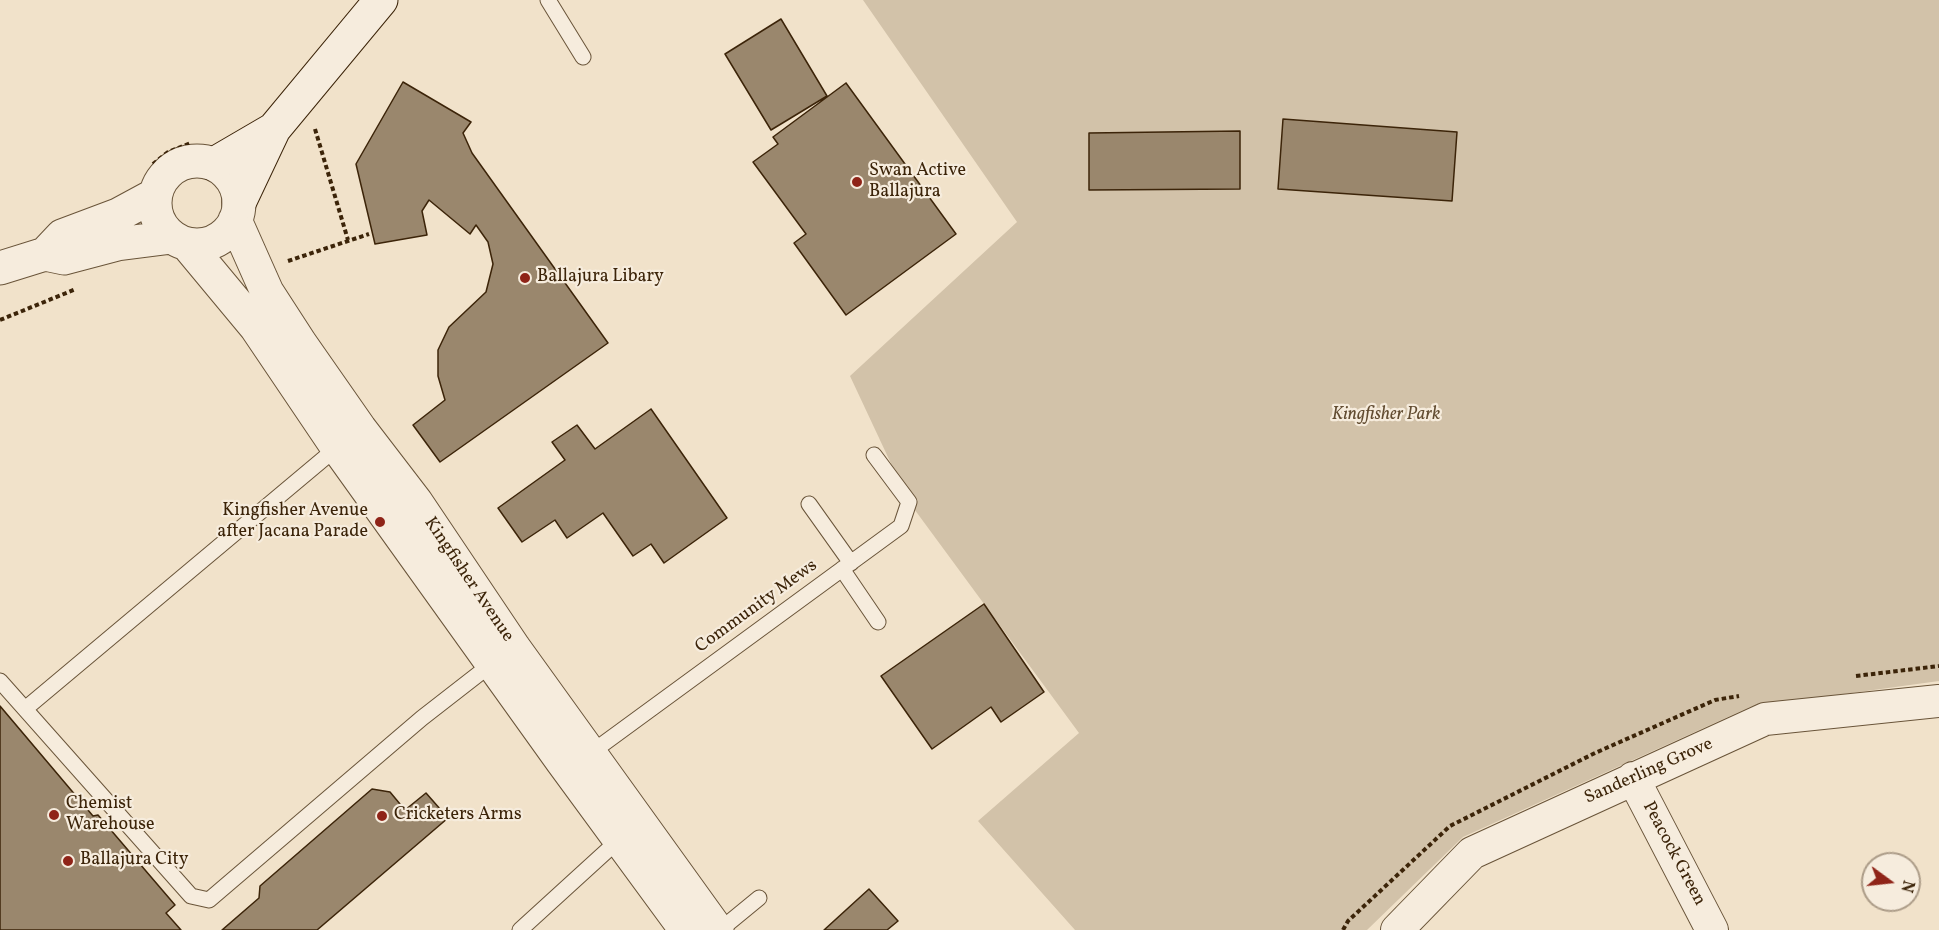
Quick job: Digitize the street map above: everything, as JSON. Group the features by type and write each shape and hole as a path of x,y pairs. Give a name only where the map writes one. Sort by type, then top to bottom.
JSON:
{"street":[{"path":"0,268 45,255 64,258 117,244 179,241 199,245 220,238 229,230 238,212 274,129 381,0"},
{"path":"45,255 62,236 118,215 152,184 160,184 167,173 177,165 189,161 201,161 205,153 274,129"},
{"path":"205,153 227,173 236,187 238,212"},
{"path":"152,184 161,226 179,241"},
{"name":"Kingfisher Avenue","path":"238,212 267,292 348,438"},
{"name":"Kingfisher Avenue","path":"179,241 256,327 348,438 630,831 686,930"},
{"name":"Sanderling Grove","path":"1397,930 1472,853 1765,719 1939,701"},
{"name":"Peacock Green","path":"1633,778 1712,930"},
{"name":"Kingfisher Avenue","path":"630,831 719,930"}],"lane":[{"path":"548,0 583,57"},
{"path":"25,709 348,438"},
{"name":"Community Mews","path":"580,761 901,526 909,502 874,455"},
{"path":"809,504 878,622"},
{"path":"0,681 191,896 209,900 422,718 503,656"},
{"path":"520,930 630,831"},
{"path":"719,930 759,898"}],"path":[{"path":"313,120 348,240"},
{"path":"152,184 152,164 168,152 205,153"},
{"path":"286,261 369,234"}],"green space":[{"name":"Kingfisher Park","path":"863,0 1939,0 1939,681 1750,707 1463,837 1367,930 1075,930 978,821 1079,733 909,502 850,376 1017,222"}],"building":[{"path":"781,19 827,96 771,130 725,54"},
{"name":"Ballajura Libary","path":"403,82 471,122 463,133 472,153 608,343 440,462 413,425 445,400 438,376 438,350 449,327 486,292 493,264 488,242 476,225 470,234 429,200 422,211 427,235 375,244 356,164"},
{"path":"846,83 956,234 846,315 794,243 806,234 753,162 778,144 773,137"},
{"path":"1283,119 1457,132 1452,201 1278,189"},
{"path":"1240,131 1240,189 1089,190 1089,133"},
{"path":"651,409 727,518 664,563 651,544 633,556 603,513 567,538 555,520 522,542 498,508 565,460 552,442 577,425 595,449"},
{"path":"984,604 1044,692 1001,722 991,707 932,749 881,676"},
{"name":"Ballajura City","path":"0,706 93,816 98,815 175,905 166,913 181,930 0,930"},
{"path":"372,789 390,792 405,810 426,793 448,818 317,930 222,930 259,898 260,886"},
{"path":"869,889 898,921 887,930 824,930"}],"place":[{"name":"Swan Active Ballajura","path":"857,182"},
{"name":"Ballajura Libary","path":"525,278"},
{"name":"Kingfisher Avenue after Jacana Parade","path":"380,522"},
{"name":"Chemist Warehouse","path":"54,815"},
{"name":"Cricketers Arms","path":"382,816"},
{"name":"Ballajura City","path":"68,861"}]}
